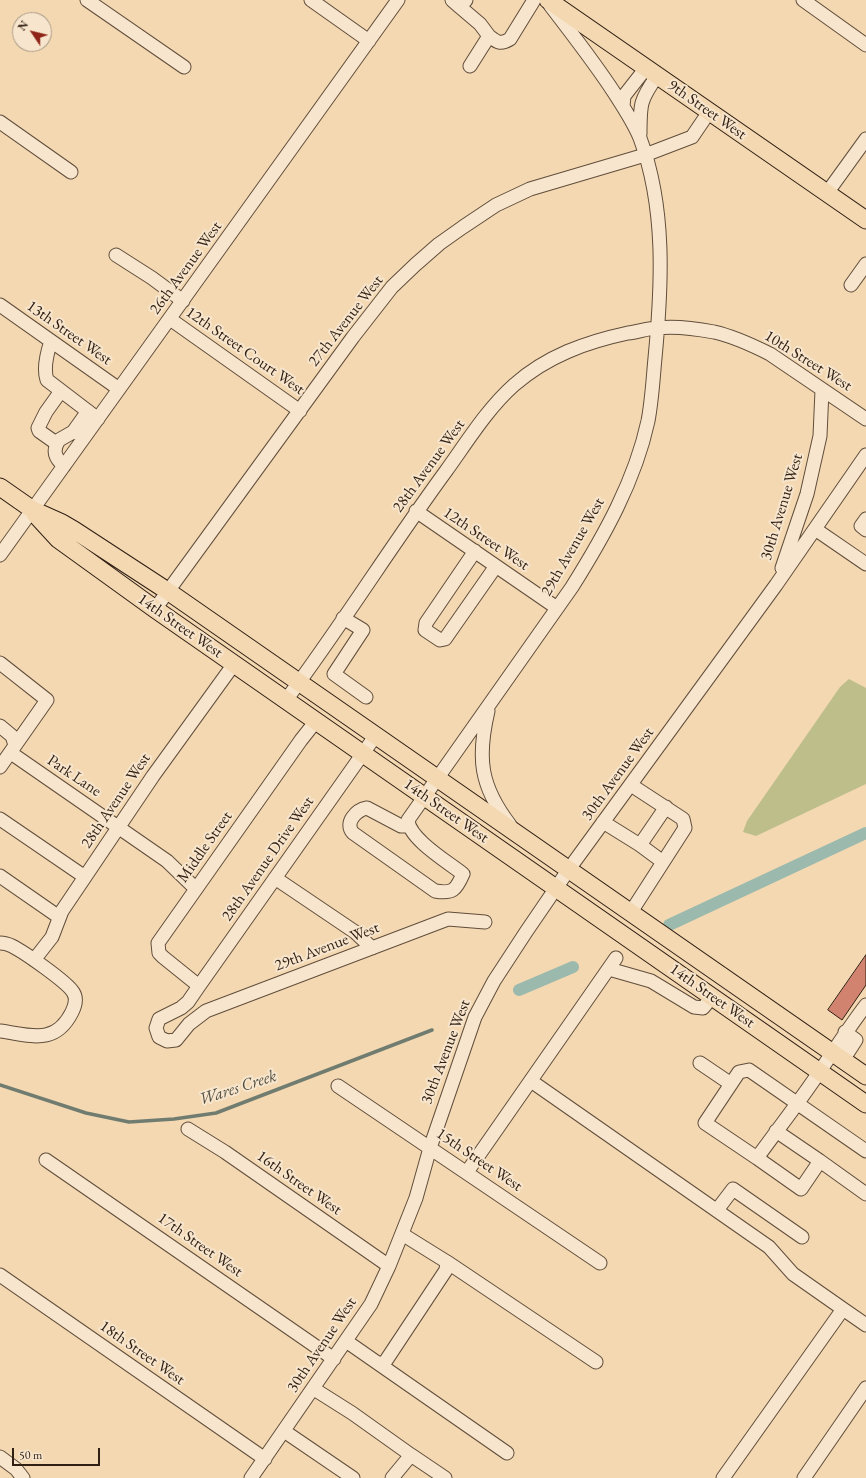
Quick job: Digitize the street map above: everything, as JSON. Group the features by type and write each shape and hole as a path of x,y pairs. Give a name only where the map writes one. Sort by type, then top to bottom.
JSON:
{"main road":[{"name":"9th Street West","path":"550,1 866,220"},
{"name":"14th Street West","path":"0,487 33,510 74,530 169,592 866,1076"},
{"name":"14th Street West","path":"33,510 58,539 155,609 866,1104"}],"street":[{"path":"87,0 184,67"},
{"path":"311,0 369,41"},
{"name":"26th Avenue West","path":"0,555 86,435 93,415 119,389 398,0"},
{"path":"459,2 489,36 496,42 503,43 510,39 534,0"},
{"path":"803,0 866,45"},
{"name":"29th Avenue West","path":"408,826 408,820 424,796 558,608 603,536 617,509 631,474 648,420 660,301 660,228 652,180 640,138 623,106 550,1"},
{"path":"470,66 489,36"},
{"path":"623,106 624,96 652,72"},
{"name":"29th Avenue West","path":"640,138 641,103 652,72"},
{"name":"27th Avenue West","path":"155,609 392,287 430,252 463,227 496,205 530,189 646,155 692,136 710,112"},
{"path":"0,122 71,172"},
{"path":"827,193 866,139"},
{"path":"116,255 152,278 183,301"},
{"path":"851,285 866,264"},
{"name":"13th Street West","path":"0,305 119,389"},
{"name":"12th Street Court West","path":"170,319 300,411"},
{"name":"10th Street West","path":"658,327 698,330 728,336 755,347 770,354 866,419"},
{"name":"28th Avenue West","path":"286,700 416,511 487,415 507,392 527,375 553,358 578,347 601,339 658,327"},
{"path":"51,341 47,354 46,376 50,383 93,415 73,432 63,436 56,444 55,455 57,460 64,466"},
{"name":"30th Avenue West","path":"776,585 807,494 820,436 822,390"},
{"path":"56,444 38,428 46,412 61,391"},
{"path":"73,432 86,435"},
{"name":"30th Avenue West","path":"251,1478 371,1304 389,1266 416,1198 430,1148 475,1016 498,975 569,869 776,585 865,457"},
{"name":"12th Street West","path":"416,511 558,608"},
{"path":"866,519 861,526 866,530"},
{"path":"815,529 866,564"},
{"path":"475,551 426,623 425,630 435,638 440,640 445,639 496,566"},
{"path":"343,618 363,630 334,674 366,697"},
{"path":"0,663 47,700 0,767"},
{"name":"28th Avenue West","path":"34,960 52,937 59,917 153,776 234,664"},
{"path":"490,703 483,734 483,770 493,801 515,832"},
{"name":"Middle Street","path":"199,986 162,957 157,948 158,943 301,740 316,721"},
{"path":"0,726 12,736 13,749"},
{"name":"28th Avenue Drive West","path":"188,1002 376,735"},
{"name":"Park Lane","path":"13,749 167,861 196,889"},
{"path":"631,785 684,820 685,828 631,912"},
{"path":"640,845 666,807"},
{"path":"367,808 401,826 408,826 417,839 463,874 458,885 452,891 445,893 435,891 353,833 349,826 351,819 357,812 367,808"},
{"path":"0,819 85,877"},
{"path":"603,822 640,845 663,862"},
{"path":"0,876 59,917"},
{"path":"275,878 355,932 372,948"},
{"name":"29th Avenue West","path":"199,1015 448,919 485,922"},
{"path":"0,943 11,945 34,960 68,986 73,992 76,1002 74,1010 64,1024 53,1034 40,1037 0,1031"},
{"path":"467,1172 612,963 652,982 694,1007 702,1008 712,997"},
{"path":"652,982 662,978 669,967"},
{"path":"188,1002 199,1015 189,1024 176,1040 167,1041 159,1037 156,1028 159,1019 181,1008 188,1002"},
{"path":"756,1158 820,1072 856,1040 846,1032 866,1005"},
{"path":"700,1063 731,1084"},
{"path":"820,1161 801,1189 705,1123 739,1072 749,1070 866,1151"},
{"path":"531,1081 770,1247 793,1274 866,1325"},
{"name":"15th Street West","path":"338,1086 600,1263"},
{"name":"16th Street West","path":"188,1129 225,1152 389,1266"},
{"path":"776,1131 866,1194"},
{"name":"17th Street West","path":"46,1160 334,1359"},
{"path":"717,1210 733,1189 802,1237"},
{"path":"402,1234 447,1262 596,1362"},
{"path":"380,1364 385,1362 446,1270 447,1262"},
{"name":"18th Street West","path":"0,1275 265,1459"},
{"path":"723,1478 843,1309"},
{"path":"346,1341 507,1453"},
{"path":"314,1388 445,1478"},
{"path":"804,1478 866,1388"},
{"path":"284,1431 353,1478"},
{"path":"392,1478 411,1455"},
{"path":"0,1457 16,1469 23,1478"}],"green space":[{"path":"849,679 866,688 866,784 756,836 743,832 747,821 840,687"}],"building":[{"path":"866,955 866,985 842,1020 828,1010"}],"waterway":[{"path":"669,925 866,833"},
{"path":"519,990 573,967"},
{"name":"Wares Creek","path":"0,1085 86,1113 129,1122 174,1119 216,1113 432,1030"}]}
